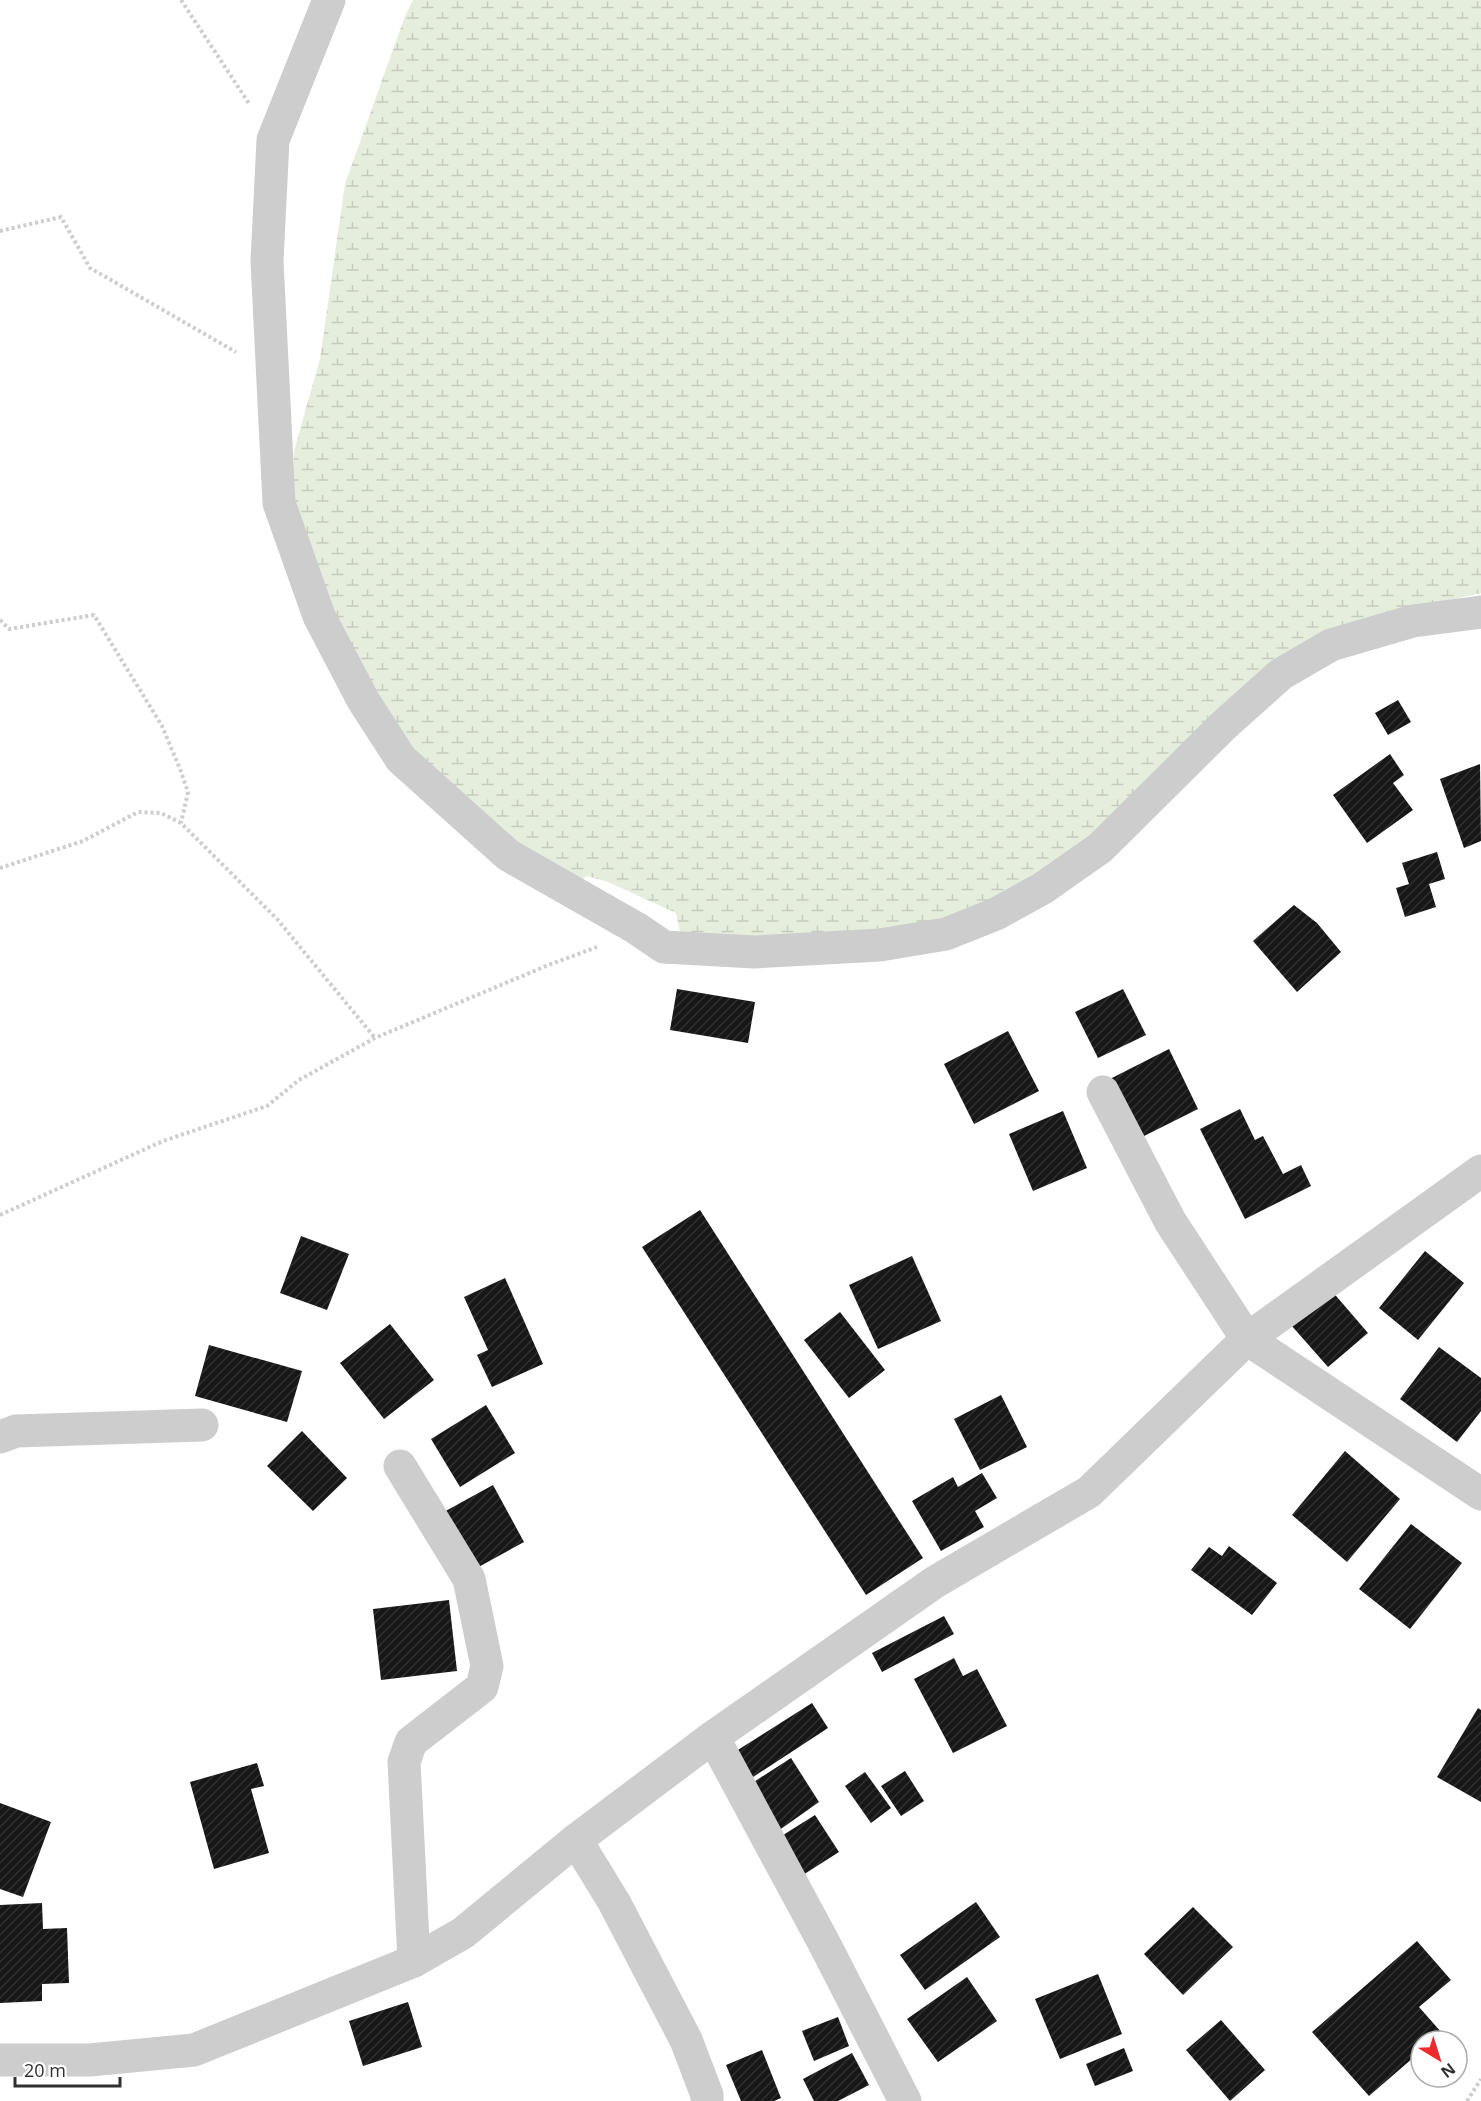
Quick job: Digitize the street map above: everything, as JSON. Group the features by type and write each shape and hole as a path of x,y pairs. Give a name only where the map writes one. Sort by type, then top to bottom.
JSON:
{"street":[{"path":"329,0 273,140 267,261 279,503 319,616 363,700 401,759 508,855 636,928 664,947 754,952 880,945 946,934 996,914 1043,888 1100,848 1223,726 1281,674 1331,645 1413,621 1481,612"},
{"path":"1103,1092 1170,1221 1247,1339 1481,1494"},
{"path":"0,2060 90,2060 194,2050 414,1961 463,1933 576,1840 713,1737 935,1581 1089,1492 1247,1339 1481,1171"},
{"path":"0,1437 16,1431 202,1425"},
{"path":"400,1466 469,1579 487,1666 482,1687 411,1742 404,1762 414,1961"},
{"path":"713,1737 808,1913 905,2101"},
{"path":"576,1840 614,1902 686,2040 707,2101"}],"path":[{"path":"181,0 273,140"},
{"path":"0,231 61,217 90,268 235,350 273,393"},
{"path":"0,620 9,629 94,615 162,726 180,769 188,792 181,823"},
{"path":"0,868 82,841 138,812 161,813 181,823 277,919 375,1038"},
{"path":"0,1215 163,1141 267,1106 299,1080 375,1038 601,945 636,928"},
{"path":"1467,2101 1481,2079"}],"green space":[{"path":"413,0 1481,0 1481,593 1405,610 1329,638 1111,829 976,914 792,943 680,932 676,913 608,882 587,876 567,889 423,761 384,717 354,662 292,511 294,451 320,359 345,184 405,16"}],"building":[{"path":"1398,700 1411,722 1388,735 1375,713"},
{"path":"1390,754 1404,775 1393,783 1413,810 1367,843 1333,795"},
{"path":"1480,764 1481,841 1464,848 1440,779"},
{"path":"1437,852 1445,879 1429,884 1436,907 1405,917 1396,888 1409,884 1402,863"},
{"path":"1294,905 1317,923 1341,952 1297,992 1253,941"},
{"path":"677,989 755,1002 748,1043 670,1030"},
{"path":"1123,989 1146,1035 1098,1058 1075,1012"},
{"path":"1008,1031 1039,1091 974,1124 944,1064"},
{"path":"1169,1049 1198,1109 1136,1140 1106,1081"},
{"path":"1240,1109 1255,1140 1263,1136 1283,1174 1301,1165 1311,1186 1245,1219 1200,1129"},
{"path":"1063,1111 1087,1168 1033,1191 1009,1134"},
{"path":"700,1210 923,1558 866,1595 642,1247"},
{"path":"301,1236 349,1254 327,1310 280,1293"},
{"path":"1425,1251 1464,1283 1418,1340 1379,1308"},
{"path":"912,1256 941,1321 878,1349 849,1285"},
{"path":"505,1278 543,1364 492,1387 477,1355 488,1350 464,1297"},
{"path":"1331,1290 1368,1333 1328,1367 1291,1325"},
{"path":"840,1312 885,1370 849,1398 804,1340"},
{"path":"390,1324 434,1380 384,1419 340,1363"},
{"path":"209,1345 302,1371 287,1422 195,1396"},
{"path":"1439,1347 1481,1378 1481,1411 1457,1442 1400,1399"},
{"path":"1001,1395 1027,1447 980,1470 954,1419"},
{"path":"486,1405 515,1453 460,1487 431,1439"},
{"path":"302,1431 347,1478 313,1511 267,1466"},
{"path":"1345,1451 1400,1499 1347,1562 1292,1515"},
{"path":"982,1473 997,1498 975,1511 984,1527 941,1551 912,1501 953,1477 958,1487"},
{"path":"493,1485 524,1542 473,1570 442,1513"},
{"path":"1411,1524 1462,1563 1410,1629 1359,1589"},
{"path":"1229,1546 1277,1583 1252,1615 1191,1570 1209,1547 1222,1556"},
{"path":"449,1600 457,1671 381,1680 373,1609"},
{"path":"944,1616 954,1634 882,1672 872,1653"},
{"path":"954,1658 963,1676 977,1669 1007,1726 953,1753 914,1679"},
{"path":"812,1703 828,1728 750,1779 733,1753"},
{"path":"1478,1708 1481,1710 1481,1802 1437,1777"},
{"path":"791,1758 819,1802 778,1831 749,1785"},
{"path":"257,1763 264,1786 251,1789 269,1853 214,1869 190,1782"},
{"path":"905,1771 924,1801 901,1816 881,1786"},
{"path":"865,1772 891,1808 871,1823 845,1786"},
{"path":"0,1803 51,1822 23,1897 0,1889"},
{"path":"815,1815 839,1852 795,1880 772,1842"},
{"path":"976,1902 1000,1937 925,1990 900,1955"},
{"path":"42,1903 43,1929 67,1928 69,1983 42,1984 42,2001 0,2003 0,1905"},
{"path":"1193,1907 1233,1947 1183,1995 1144,1954"},
{"path":"1417,1941 1451,1980 1419,2007 1438,2029 1409,2029 1409,2061 1369,2096 1312,2032"},
{"path":"1098,1974 1122,2034 1060,2059 1035,1999"},
{"path":"967,1977 997,2021 938,2062 907,2019"},
{"path":"408,2002 422,2047 363,2066 349,2021"},
{"path":"838,2017 849,2046 814,2061 802,2031"},
{"path":"1221,2020 1265,2070 1230,2101 1186,2050"},
{"path":"1124,2048 1133,2071 1095,2086 1086,2064"},
{"path":"762,2050 781,2098 774,2101 741,2101 726,2065"},
{"path":"852,2053 869,2085 838,2101 814,2101 803,2079"}]}
